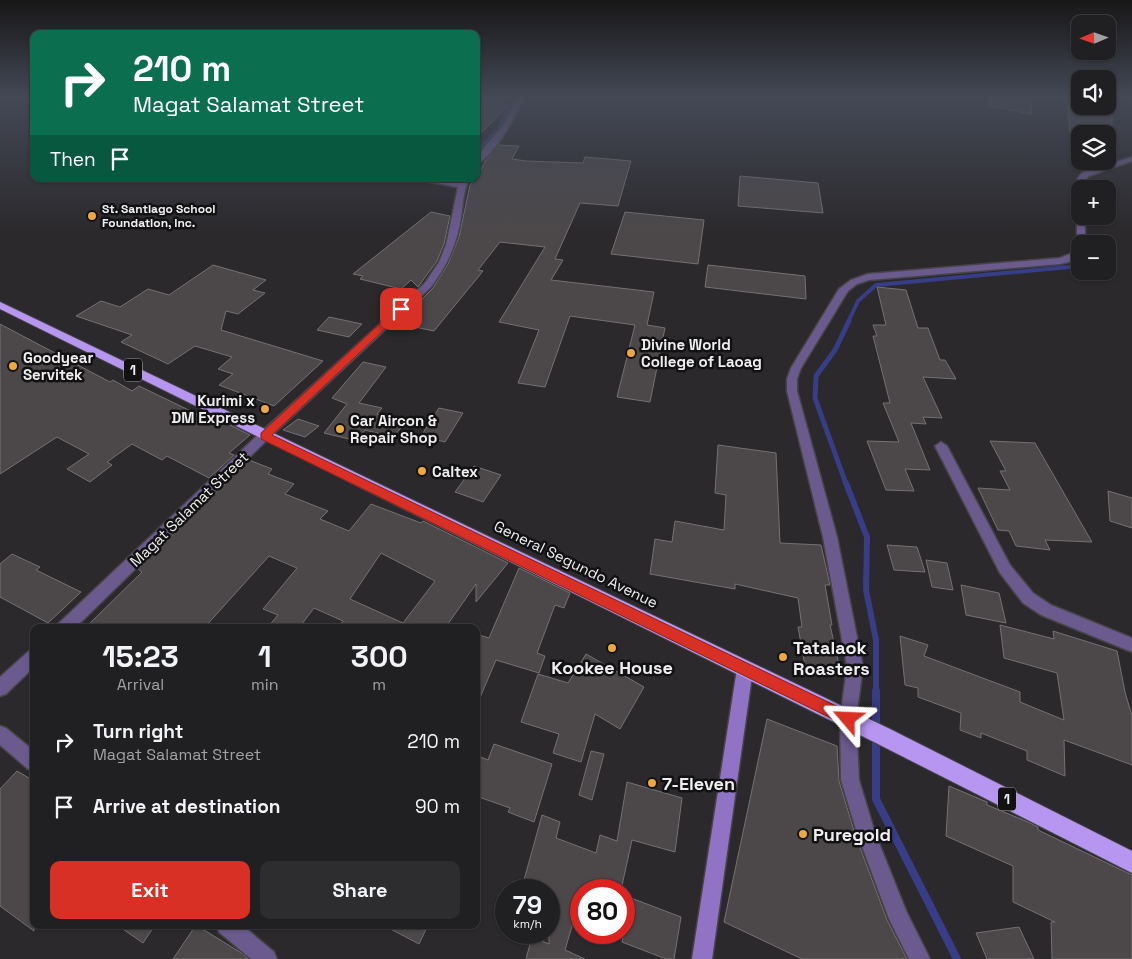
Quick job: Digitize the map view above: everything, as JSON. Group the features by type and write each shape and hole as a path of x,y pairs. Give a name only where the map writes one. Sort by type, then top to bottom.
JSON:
{"highway":[{"name":"General Segundo Avenue","path":"0,305 264,436 883,736 1132,862"}],"main road":[{"path":"702,959 746,669"}],"street":[{"path":"480,159 494,143"},
{"path":"1082,180 1086,174 1132,159"},
{"name":"Magat Salamat Street","path":"68,624 264,436 428,285 437,274 448,253 463,182"},
{"path":"920,959 896,910 866,833 850,780 855,667 830,536 792,391 792,379 796,368 844,289 854,282 868,277 1060,262 1071,258"},
{"path":"941,446 1005,569 1028,598 1055,613 1132,644"},
{"path":"0,688 30,660"},
{"path":"0,734 30,760"},
{"path":"231,929 267,959"}],"building":[{"path":"499,145 519,146 512,159 526,161 583,163 585,157 631,161 618,206 580,203 555,259 563,260 551,280 654,292 647,325 665,328 650,402 617,397 635,325 570,316 545,387 518,383 539,330 499,322 545,247 500,242 478,270 483,271 434,331 405,325 415,312 410,311 433,288 448,264 459,237 470,185 473,182 480,182 480,171 486,160"},
{"path":"740,176 818,183 823,213 738,206"},
{"path":"431,212 450,216 444,244 437,261 418,287 411,280 401,289 360,279 363,276 353,274"},
{"path":"625,212 704,220 698,264 611,254"},
{"path":"213,265 266,280 253,290 265,293 238,314 226,311 221,330 323,361 274,406 219,385 233,374 218,369 232,357 195,346 168,364 121,342 132,335 76,316 101,301 120,307 148,289 169,295"},
{"path":"708,265 805,276 806,299 705,287"},
{"path":"877,287 906,290 918,328 928,328 940,360 945,360 956,379 923,377 942,418 923,417 926,424 911,423 930,470 905,469 914,491 886,490 867,441 899,442 883,403 890,403 873,336 877,336 873,325 886,325"},
{"path":"329,317 362,324 349,337 317,330"},
{"path":"0,324 110,382 113,380 132,391 139,386 203,417 208,414 250,435 229,453 234,455 209,478 167,456 162,460 132,444 107,462 112,465 90,482 67,469 89,454 57,437 0,474"},
{"path":"363,362 386,367 359,403 382,408 377,414 407,421 393,437 365,430 357,441 324,433 347,404 332,398"},
{"path":"439,408 463,413 445,442 421,436"},
{"path":"298,419 319,426 305,437 283,430"},
{"path":"990,441 1035,443 1092,542 1045,540 1050,550 1016,546 1009,531 998,530 978,488 1010,490 1000,471 1006,471"},
{"path":"718,445 776,453 780,543 821,545 830,585 825,585 832,625 830,625 840,669 805,666 798,627 802,627 798,598 735,584 735,589 650,574 655,539 672,542 675,521 724,530 726,495 715,493"},
{"path":"249,460 272,469 268,474 294,484 285,494 328,511 320,519 349,531 371,504 421,523 423,521 508,563 476,602 476,584 448,624 341,624 343,621 314,608 302,624 270,624 278,615 263,609 297,568 269,556 208,624 89,624 142,572 138,569","holes":["381,553 435,581 403,623 350,599"]},
{"path":"474,466 501,475 483,502 455,492"},
{"path":"1108,491 1132,498 1132,528 1110,521"},
{"path":"887,545 917,547 925,572 894,570"},
{"path":"12,554 40,567 36,570 81,592 48,623 0,597 0,564"},
{"path":"926,560 947,563 953,590 932,587"},
{"path":"519,568 570,593 564,608 555,605 537,653 545,656 539,673 496,660 480,698 480,635 489,638"},
{"path":"961,585 999,593 1006,623 966,615"},
{"path":"1000,625 1054,639 1053,631 1117,651 1132,716 1132,765 1064,740 1065,776 1027,760 1027,751 981,733 981,738 960,730 961,713 918,697 918,688 905,685 900,636 928,645 924,656 1020,692 1020,702 1064,720 1057,673 1004,658"},
{"path":"586,654 644,687 620,729 595,714 581,762 553,753 559,734 521,722 538,674 568,683"},
{"name":"Puregold","path":"767,719 837,746 839,781 855,834 887,920 907,959 802,959 724,922"},
{"path":"494,744 552,764 534,822 508,812 510,808 480,797 480,757 488,760"},
{"path":"591,751 604,754 592,800 579,795"},
{"path":"17,771 30,779 30,928 0,906 0,789"},
{"path":"627,782 682,798 675,852 632,840 623,879 570,879 570,933 565,950 585,959 526,959 530,944 560,944 560,879 524,879 542,815 560,822 556,838 596,853 600,835 617,841"},
{"path":"949,786 987,802 987,805 1028,822 1038,827 1038,830 1132,875 1132,959 1052,959 1051,922 1055,922 1013,902 1013,866 946,836"},
{"path":"635,900 681,917 674,959 666,959 627,944 635,944"},
{"path":"1019,927 1034,959 987,959 976,933"},
{"path":"123,929 152,929 143,943"},
{"path":"193,929 202,929 248,959 173,959"},
{"path":"391,929 426,929 419,944"}],"waterway":[{"path":"480,149 485,143"},
{"path":"848,322 858,301 876,285 1071,267"},
{"path":"846,484 815,398 816,376 835,350 849,321"},
{"path":"846,483 867,537 866,590 876,640 876,799 957,959"}],"place":[{"name":"St. Santiago School Foundation, Inc.","path":"92,216"},
{"name":"Divine World College of Laoag","path":"631,353"},
{"name":"Goodyear Servitek","path":"13,366"},
{"name":"Kurimi x DM Express","path":"265,409"},
{"name":"Car Aircon & Repair Shop","path":"340,429"},
{"name":"Caltex","path":"422,471"},
{"name":"Kookee House","path":"612,648"},
{"name":"Tatalaok Roasters","path":"783,657"},
{"name":"7-Eleven","path":"652,783"},
{"name":"Puregold","path":"803,834"}],"route":[{"path":"401,309 264,436 501,549 848,719"}]}
